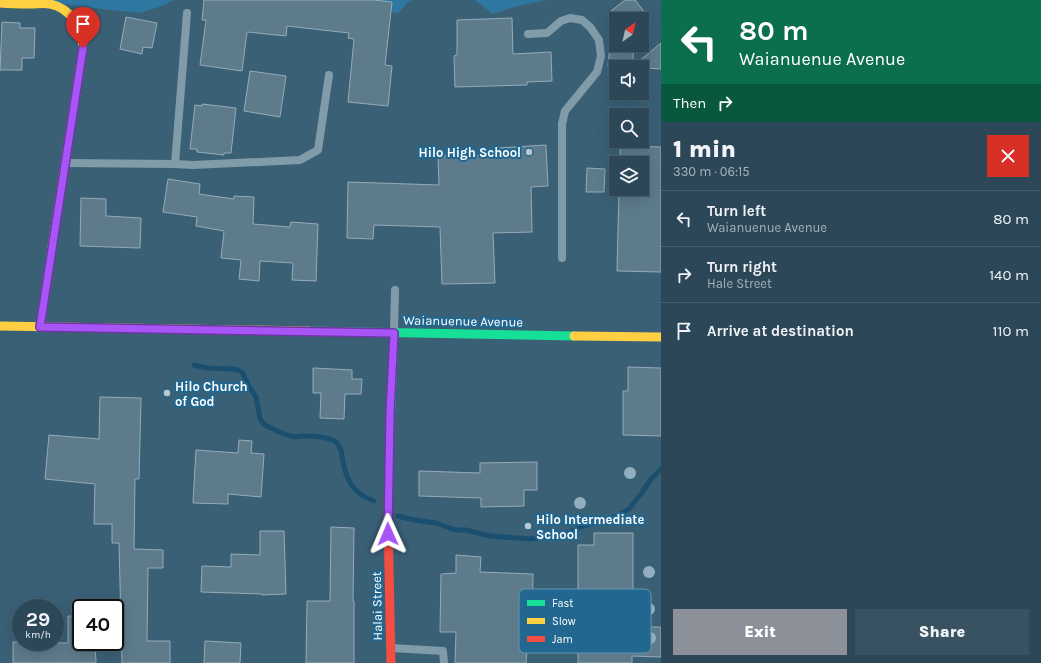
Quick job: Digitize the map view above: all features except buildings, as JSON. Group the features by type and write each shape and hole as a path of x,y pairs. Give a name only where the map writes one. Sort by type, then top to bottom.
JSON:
{"street":[{"path":"0,4 53,5 67,12 73,18 78,25 83,40 40,327"},
{"name":"Waianuenue Avenue","path":"0,326 661,337"},
{"name":"Halai Street","path":"391,663 388,520 390,413 394,333"}],"lane":[{"path":"175,164 187,13"},
{"path":"528,34 547,33 561,21 570,18 582,20 590,27 599,40 601,56 597,72 565,111 562,124 562,258"},
{"path":"65,164 193,165 300,160 318,150 329,75"},
{"path":"394,333 395,290"},
{"path":"391,648 443,651 444,663"}],"shaded area":[{"path":"32,0 174,0 140,13"},
{"path":"270,0 412,0 408,2 398,13"},
{"path":"475,0 546,0 514,7 493,14"}],"waterway":[{"path":"194,365 207,368 235,369 242,372 256,397 260,418 265,425 292,437 320,437 336,442 341,449 347,476 352,486 361,495 374,501"},
{"path":"398,516 436,523 455,530 466,530 490,536 530,539 548,537 568,533 580,527 615,517 629,509 651,479 661,469"}],"traffic: fast":[{"path":"40,327 52,247"},
{"path":"308,331 574,336"},
{"path":"390,426 394,333"}],"traffic: slow":[{"path":"0,3 50,4 57,6 69,14 74,20 78,26 82,41 83,48 52,247"},
{"path":"0,326 308,331"},
{"path":"574,336 661,337"}],"traffic: jam":[{"path":"390,426 388,519 391,663"}],"place":[{"name":"Hilo High School","path":"529,152"},
{"name":"Hilo Church of God","path":"167,393"},
{"name":"Hilo Intermediate School","path":"528,526"}],"route":[{"path":"83,48 40,327 394,333 390,413 388,534"}]}
